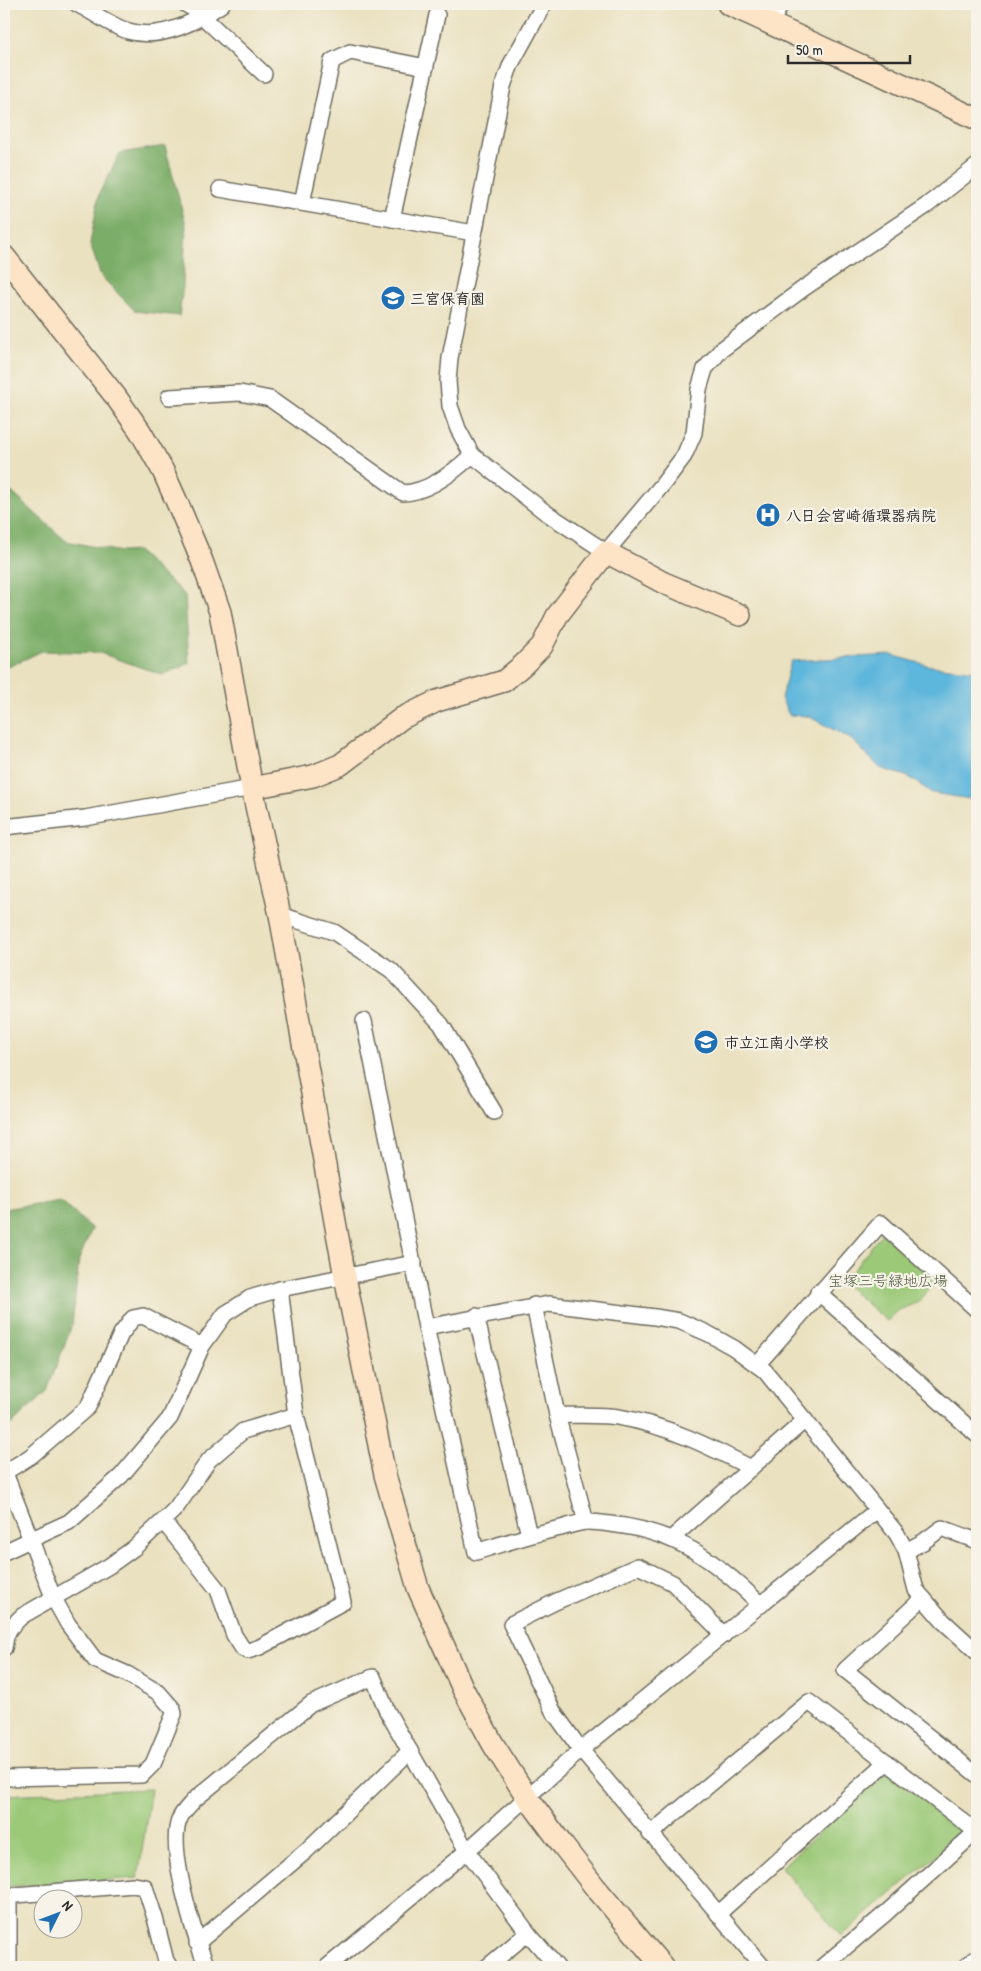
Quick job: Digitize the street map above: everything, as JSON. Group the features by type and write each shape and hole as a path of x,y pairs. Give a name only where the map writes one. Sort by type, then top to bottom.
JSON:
{"street":[{"path":"77,4 126,31 147,35 174,29 203,17 222,4"},
{"path":"185,4 199,12 264,74"},
{"path":"544,4 511,64 504,86 450,358 448,381 452,413 472,455 545,512 606,552 664,583 740,615"},
{"path":"728,4 977,119"},
{"path":"771,24 780,4"},
{"path":"392,219 437,15"},
{"path":"302,203 332,61 350,52 426,67"},
{"path":"4,827 85,818 313,776 340,765 402,718 437,701 504,681 542,646 557,616 684,456 694,433 699,389 705,369 721,350 804,288 926,206 977,166"},
{"path":"220,189 474,233"},
{"path":"4,256 116,397 140,431 166,478 202,561 220,612 252,788 280,916 345,1277 385,1476 418,1588 462,1689 492,1744 526,1797 595,1887 663,1967"},
{"path":"169,397 240,393 270,399 403,493 415,492 454,472 472,455"},
{"path":"280,916 334,932 391,970 441,1024 494,1112"},
{"path":"364,1021 426,1327 476,1552 529,1535 586,1522 630,1526 672,1538 706,1558 745,1589 761,1606"},
{"path":"757,1364 818,1292 881,1223 977,1310"},
{"path":"4,1552 70,1522 122,1476 170,1418 202,1346 225,1314 250,1298 280,1289 414,1263"},
{"path":"164,1521 218,1590 234,1635 243,1649 248,1651 260,1647 342,1602 296,1415 280,1289"},
{"path":"818,1292 977,1435"},
{"path":"426,1327 534,1305 549,1304 655,1317 679,1322 707,1332 734,1348 765,1371 897,1534 906,1551 916,1590 943,1622 977,1652"},
{"path":"534,1305 557,1415 586,1522"},
{"path":"4,1778 142,1774 153,1764 174,1714 171,1704 159,1693 126,1674 95,1660 68,1624 53,1598 32,1539 4,1473 31,1456 88,1407 121,1334 134,1318 143,1316 202,1346"},
{"path":"476,1316 529,1535"},
{"path":"4,1648 6,1636 10,1628 22,1616 109,1566 134,1548 164,1521 176,1508 209,1460 243,1431 296,1415"},
{"path":"557,1415 616,1417 658,1425 717,1450 751,1468"},
{"path":"672,1538 805,1420"},
{"path":"327,1967 467,1851 581,1750 761,1606 877,1510"},
{"path":"906,1551 942,1528 977,1541"},
{"path":"724,1635 673,1583 638,1566 555,1602 511,1624 553,1711 581,1750 763,1967"},
{"path":"923,1598 844,1670 977,1775"},
{"path":"208,1967 197,1943 186,1905 176,1839 180,1818 194,1800 311,1704 373,1677 387,1711 467,1851 528,1933 557,1967"},
{"path":"650,1834 809,1702 977,1831 886,1913 822,1967"},
{"path":"197,1943 306,1851 410,1752"},
{"path":"718,1914 888,1762"},
{"path":"10,1967 6,1895 134,1885 145,1887 155,1918 165,1965"},
{"path":"487,1967 528,1933"},
{"path":"965,1967 977,1957"}],"green space":[{"path":"165,146 186,225 183,286 179,316 135,311 101,276 90,244 99,194 120,153"},
{"path":"4,379 7,488 66,541 121,552 137,551 185,595 189,663 163,675 100,653 42,651 4,669"},
{"path":"60,1200 92,1229 79,1259 72,1325 47,1391 4,1432 4,1209"},
{"name":"宝塚三号緑地広場","path":"882,1233 935,1281 934,1285 917,1303 899,1310 887,1321 843,1283"},
{"path":"887,1772 965,1831 841,1936 781,1867"},
{"path":"151,1789 138,1878 4,1887 4,1795"}],"water":[{"path":"891,655 931,666 977,671 977,800 932,793 909,777 880,768 851,739 808,716 789,715 781,698 791,661"}],"place":[{"name":"三宮保育園","path":"393,298"},
{"name":"八日会宮崎循環器病院","path":"768,515"},
{"name":"市立江南小学校","path":"706,1042"}]}
